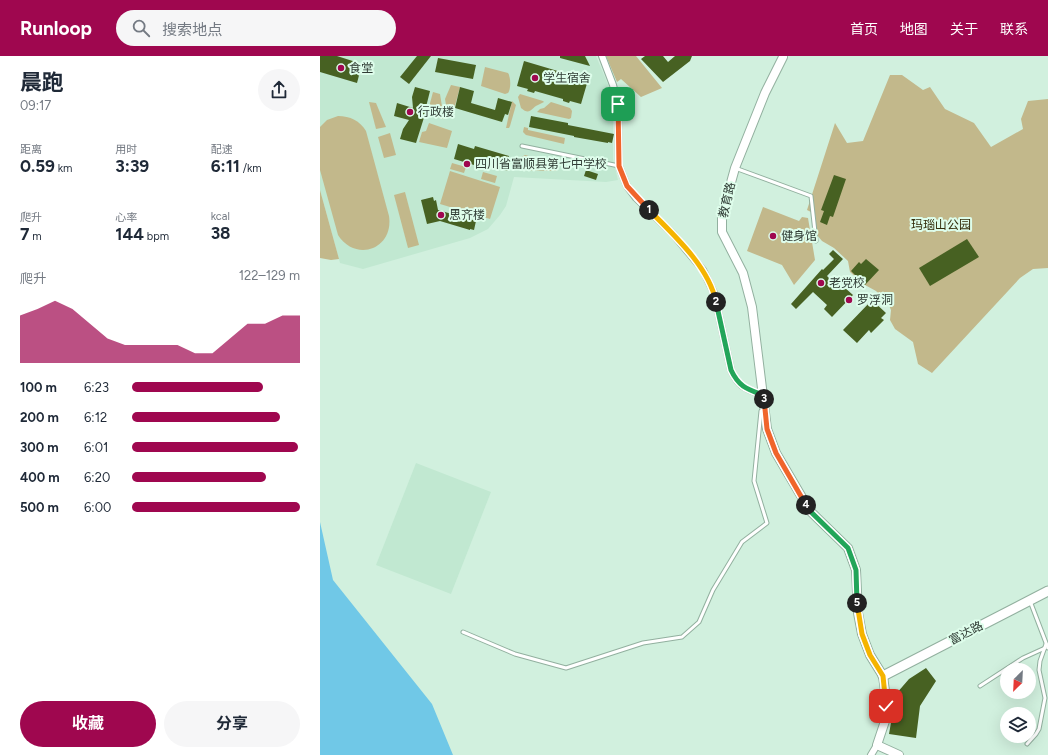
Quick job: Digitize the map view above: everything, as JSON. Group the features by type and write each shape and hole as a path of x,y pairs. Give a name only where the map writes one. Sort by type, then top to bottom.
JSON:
{"main road":[{"name":"富达路","path":"883,676 1048,591"}],"street":[{"path":"602,56 613,85 618,104 619,166 627,186 636,198 673,234 703,270 714,293 731,370 736,381 745,388 763,395"},
{"name":"教育路","path":"784,56 765,93 735,168 722,215 722,232 743,274 752,307 767,429 776,453 810,511 848,548 856,570 858,613 862,634 870,655 883,676"},
{"path":"871,755 877,745 885,721 886,706 883,676"},
{"path":"877,745 899,755"}],"lane":[{"path":"522,146 619,166"},
{"path":"735,168 811,196 816,241"},
{"path":"463,632 515,654 566,668 643,643 682,637 699,622 713,590 742,542 767,523 754,481 763,395"},
{"path":"1027,744 1039,729 1045,698 1039,670 1040,661 1047,648 1030,601"},
{"path":"980,686 1023,658 1047,648"}],"shaded area":[{"name":"四川省富顺县第七中学校","path":"320,56 596,56 609,87 613,104 613,159 618,180 606,182 514,177 506,206 500,215 488,229 470,238 363,269 340,263 320,190"},
{"path":"416,463 491,492 451,594 376,565"}],"green space":[{"path":"606,56 636,56 662,88 641,97 621,79 617,82"},
{"path":"485,67 508,73 510,78 510,89 508,93 505,94 481,86"},
{"name":"玛瑙山公园","path":"890,75 902,75 923,90 930,87 945,109 974,123 991,147 1023,129 1021,119 1028,101 1048,99 1048,268 1033,269 1020,278 932,373 918,364 913,342 895,329 890,320 891,310 888,303 876,291 865,285 850,272 848,261 834,248 822,241 817,235 815,214 807,210 835,123 847,143 863,141"},
{"path":"451,85 460,87 453,113 447,111 445,99"},
{"path":"433,92 440,94 444,119 430,115 431,110 429,107"},
{"path":"520,94 544,102 530,111 526,111 521,108 518,97"},
{"path":"512,101 516,105 510,126 509,128 506,128"},
{"path":"369,102 376,103 386,127 376,129"},
{"path":"551,102 570,108 572,111 571,118 569,119 537,112"},
{"path":"338,116 347,117 354,120 361,124 366,131 389,216 389,227 386,237 380,244 363,250 346,244 338,235 320,170 320,127 327,120"},
{"path":"429,123 452,131 447,148 419,142 422,132 426,131"},
{"path":"524,127 528,128 528,130 565,138 564,144 526,135 523,132"},
{"path":"390,133 396,155 384,158 378,137"},
{"path":"525,155 558,164 556,171 518,170 520,158"},
{"path":"452,163 466,167 464,173 450,169"},
{"path":"450,171 500,187 490,219 440,204"},
{"path":"483,172 497,176 495,183 481,179"},
{"path":"320,190 339,259 331,260 320,258"},
{"path":"405,192 419,245 408,248 394,195"},
{"path":"763,207 799,221 802,217 808,218 815,260 794,285 782,265 747,251"}],"water":[{"path":"320,522 333,580 432,704 453,755 320,755"}],"building":[{"name":"食堂","path":"320,56 337,56 362,64 357,83 320,72"},
{"path":"417,56 431,56 409,84 400,77"},
{"path":"560,56 585,56 590,66 560,58"},
{"path":"645,56 663,56 668,62 675,56 692,56 690,61 663,82 641,59"},
{"path":"438,58 476,65 473,79 435,72"},
{"path":"524,61 588,80 581,104 570,101 569,103 563,101 563,99 535,91 534,93 527,91 528,89 517,86"},
{"name":"行政楼","path":"415,87 430,91 427,108 416,143 400,139 403,129 409,120 394,116 397,103 413,108 412,97"},
{"path":"460,87 474,91 471,103 495,110 498,98 512,102 508,115 505,114 502,122 455,108"},
{"path":"531,116 614,134 612,143 574,137 529,127"},
{"path":"458,144 474,149 475,146 509,156 508,162 511,163 508,171 497,168 498,165 476,158 474,165 454,159"},
{"path":"586,170 598,174 596,180 584,176"},
{"path":"834,175 846,179 833,217 830,216 827,225 820,222 824,211 821,210"},
{"name":"思齐楼","path":"433,197 434,201 436,200 438,210 476,221 474,230 440,221 427,224 421,200"},
{"path":"967,239 979,257 930,286 919,268"},
{"name":"老党校","path":"833,250 843,259 827,276 841,290 844,287 853,295 832,317 824,309 827,305 813,292 796,309 791,304 822,269 823,270 834,259 829,254"},
{"path":"866,259 879,270 865,285 851,271 859,262 861,264"},
{"path":"872,300 886,313 881,318 884,320 871,333 869,330 857,343 843,330"},
{"path":"926,668 936,681 920,706 916,738 889,734 896,694 909,679"}],"place":[{"name":"食堂","path":"341,68"},
{"name":"学生宿舍","path":"535,78"},
{"name":"行政楼","path":"410,112"},
{"name":"四川省富顺县第七中学校","path":"467,164"},
{"name":"思齐楼","path":"441,215"},
{"name":"健身馆","path":"773,236"},
{"name":"老党校","path":"821,283"},
{"name":"罗浮洞","path":"849,300"}],"route":[{"path":"618,104 618,154 621,175 636,198 673,234 703,270 714,293 731,370 736,381 745,388 763,395 767,429 776,453 810,511 848,548 856,570 858,613 862,634 870,655 883,676 886,706"}]}
